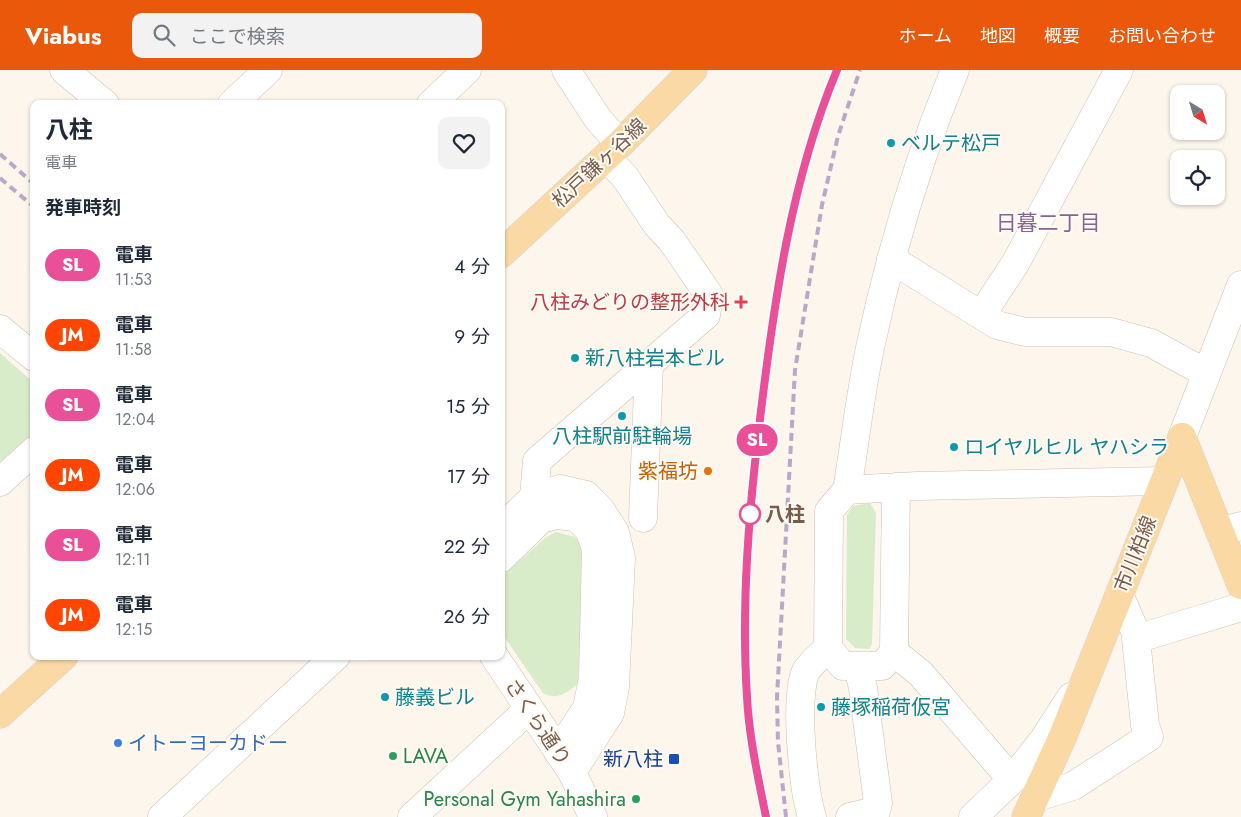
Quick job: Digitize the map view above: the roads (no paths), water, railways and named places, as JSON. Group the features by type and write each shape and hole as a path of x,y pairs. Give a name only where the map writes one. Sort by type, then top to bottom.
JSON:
{"main road":[{"name":"松戸鎌ヶ谷線","path":"505,250 613,151 693,70"},
{"name":"市川柏線","path":"1031,807 1089,670 1182,437"},
{"path":"1182,437 1231,529 1241,585"},
{"path":"0,714 60,660"}],"street":[{"path":"64,70 100,100"},
{"path":"236,100 268,70"},
{"path":"435,100 467,70"},
{"path":"534,497 536,461 706,315 709,295 672,241 657,226 625,177 598,119 566,70"},
{"path":"896,486 894,652 882,666 843,666 828,648 829,510 847,490 870,349 891,259 942,102 955,70"},
{"path":"982,314 1015,264 1119,70"},
{"path":"891,259 998,325 1026,332 1111,332 1151,343 1206,373"},
{"path":"1182,437 1241,285"},
{"path":"0,329 30,354"},
{"path":"643,518 649,364"},
{"path":"0,482 30,455"},
{"path":"847,490 896,486 1164,481"},
{"path":"505,525 534,497 560,489 586,495 600,509 615,532 621,558 615,687 610,713 565,762"},
{"path":"505,554 541,519 558,515 575,517 589,528 596,549 594,678 588,708 565,762"},
{"path":"1031,807 1073,786 1149,737 1145,725 1136,639 1138,638 1120,594"},
{"path":"1138,638 1241,608"},
{"path":"812,817 809,806 803,750 800,693 807,670 828,648"},
{"path":"894,652 921,674 1012,780"},
{"path":"162,817 332,660"},
{"name":"さくら通り","path":"497,660 565,762 593,817"},
{"path":"850,817 876,811 878,804 863,688 858,667"},
{"path":"973,817 1012,780 1044,739 1089,670"},
{"path":"420,814 529,709"}],"railway":[{"path":"766,817 754,757 745,662 747,556 752,485 772,327 787,240 808,153 821,111 837,70"},
{"path":"786,817 778,742 777,697 795,370 822,205 838,136 860,70"},
{"path":"0,154 30,180"},
{"path":"0,178 30,204"}],"train":[{"name":"SL","path":"766,817 752,746 747,697 745,647 750,512 754,467 766,368 782,269 797,198 816,129 837,70"}],"place":[{"name":"ベルテ松戸","path":"891,143"},
{"name":"八柱みどりの整形外科","path":"741,302"},
{"name":"新八柱岩本ビル","path":"575,358"},
{"name":"八柱駅前駐輪場","path":"622,416"},
{"name":"ロイヤルヒル ヤハシラ","path":"954,447"},
{"name":"紫福坊","path":"708,471"},
{"name":"八柱","path":"750,514"},
{"name":"藤義ビル","path":"385,697"},
{"name":"藤塚稲荷仮宮","path":"821,707"},
{"name":"イトーヨーカドー","path":"118,743"},
{"name":"LAVA","path":"393,756"},
{"name":"新八柱","path":"674,759"},
{"name":"Personal Gym Yahashira","path":"636,799"}],"district":[{"name":"日暮二丁目","path":"1048,223"}]}
